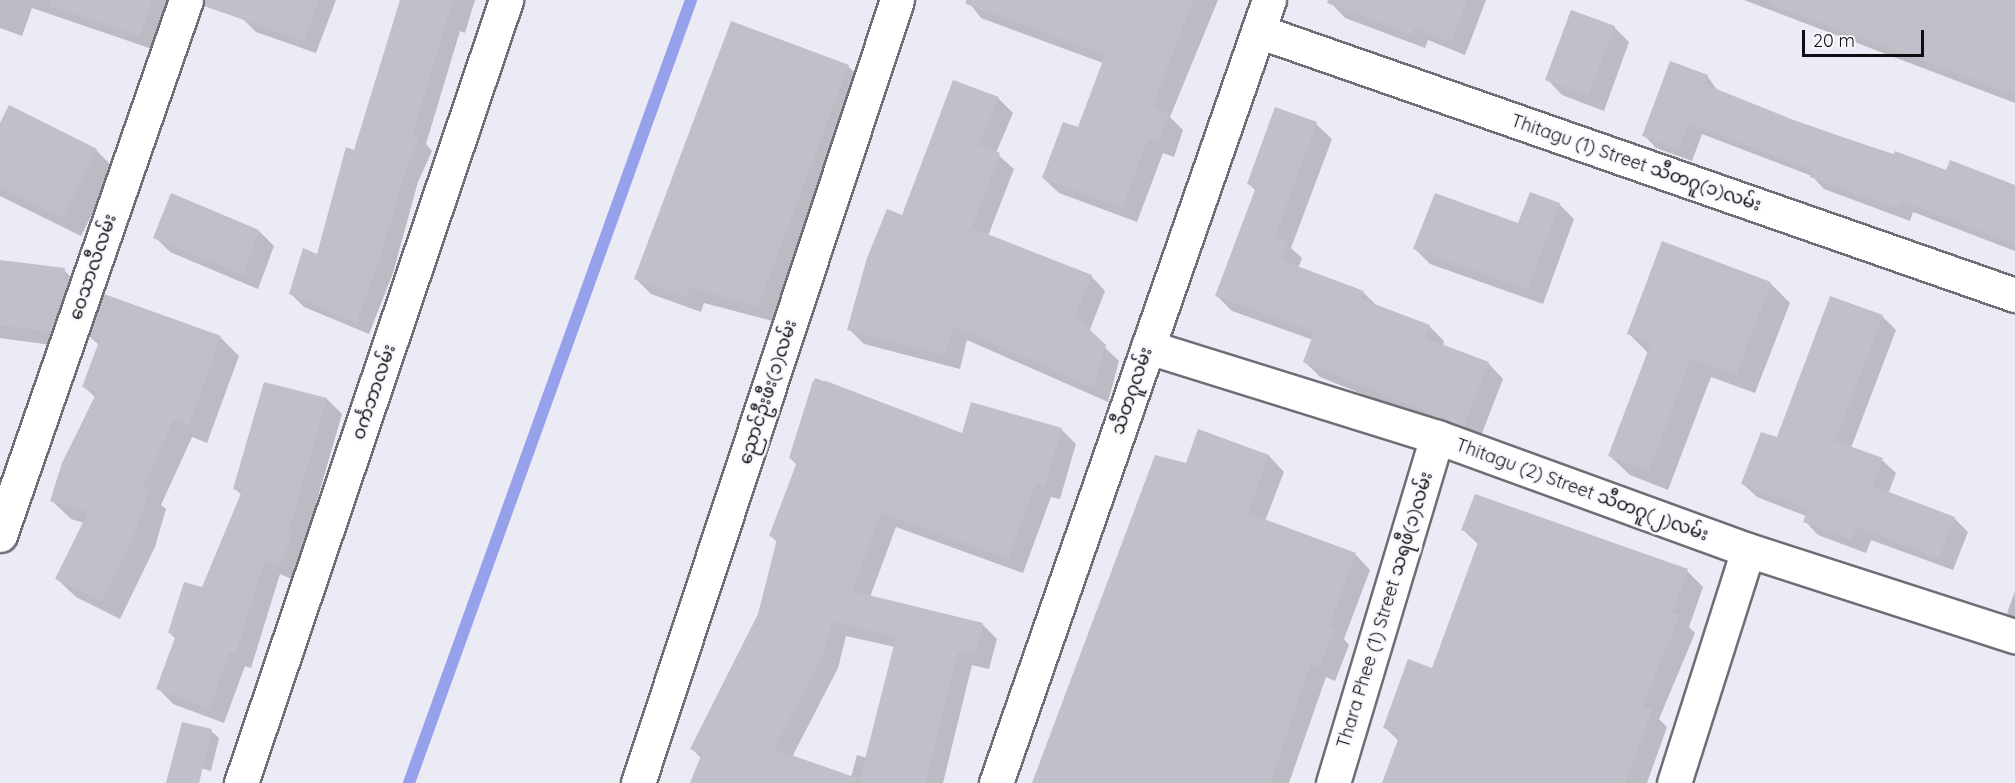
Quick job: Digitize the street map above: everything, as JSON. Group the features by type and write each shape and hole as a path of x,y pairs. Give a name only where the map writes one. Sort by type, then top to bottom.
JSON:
{"street":[{"name":"ဝေသာလီလမ်း","path":"0,535 186,0"},
{"name":"ဝင်္ကဘာလမ်း","path":"241,783 506,0"},
{"name":"ညောင်ဦးဖီး(၁)လမ်း","path":"638,783 897,0"},
{"name":"သီတဂူလမ်း","path":"996,783 1269,0"},
{"name":"Thitagu (1) Street သီတဂူ(၁)လမ်း","path":"1258,31 2015,295"},
{"name":"Thitagu (2) Street သီတဂူ(၂)လမ်း","path":"1148,347 1437,437 1748,550 2015,636"},
{"name":"Thara Phee (1) Street သရဖီ(၁)လမ်း","path":"1333,783 1437,437"},
{"path":"1674,783 1748,550"}],"building":[{"path":"51,0 152,0 140,36 50,6"},
{"path":"204,0 319,0 304,41 204,6"},
{"path":"400,0 453,0 413,133 420,136 406,169 380,259 356,323 289,294 303,248 317,254 346,147 354,150"},
{"path":"966,0 1193,0 1152,108 1169,114 1158,143 1148,139 1122,208 1042,178 1063,122 1078,127 1105,55 966,4"},
{"path":"1328,0 1467,0 1451,42 1414,28 1412,35 1327,3"},
{"path":"1771,0 2015,0 2015,95 1770,4"},
{"path":"1571,10 1615,26 1588,96 1545,80"},
{"path":"731,21 849,65 758,306 689,288 686,298 634,279"},
{"path":"1670,61 1708,75 1704,84 1791,119 1893,155 1895,151 1946,170 1950,160 2015,185 2015,244 1901,201 1898,209 1810,177 1812,170 1689,123 1679,150 1642,136"},
{"path":"953,80 999,97 979,145 1000,153 972,228 1092,275 1075,316 1106,345 1094,388 953,326 945,355 847,330 867,258 887,209 902,215"},
{"path":"9,105 97,149 62,218 0,187 0,123"},
{"path":"1275,107 1317,122 1275,237 1288,242 1281,260 1364,291 1361,299 1430,325 1425,338 1489,362 1464,427 1303,362 1314,332 1215,296 1256,187 1247,184"},
{"path":"1530,192 1560,203 1528,289 1413,249 1435,193 1518,223"},
{"path":"171,193 259,230 243,275 153,238"},
{"path":"1662,241 1771,282 1736,375 1691,358 1649,471 1608,456 1651,343 1627,334"},
{"path":"0,260 65,268 63,279 69,281 51,332 0,325"},
{"path":"104,294 221,336 189,425 174,420 142,488 149,490 137,528 102,601 55,579 88,512 50,501 62,463 97,392 82,387 100,339 89,337"},
{"path":"1830,296 1883,315 1835,441 1883,458 1873,486 1955,517 1939,558 1857,527 1852,540 1803,522 1808,509 1741,484 1761,432 1777,437"},
{"path":"813,381 826,381 962,433 971,402 1062,428 1045,486 1036,483 1008,559 881,513 852,591 983,623 975,655 958,652 926,783 859,783 896,637 832,622 824,653 774,749 857,778 856,783 690,783 702,753 690,749 758,614 777,539 769,536 797,462 789,458"},
{"path":"264,382 327,398 288,534 292,536 279,566 265,560 236,653 230,652 209,709 156,689 176,635 168,633 184,582 202,587 242,491 233,489"},
{"path":"1198,429 1269,455 1248,513 1356,553 1329,626 1335,628 1320,667 1311,663 1270,783 1032,783 1155,455 1186,463"},
{"path":"1475,494 1688,569 1672,613 1680,615 1642,706 1652,710 1625,783 1382,783 1400,734 1383,728 1408,659 1432,668 1480,537 1461,530"},
{"path":"182,722 212,729 199,783 166,783"}],"waterway":[{"path":"409,783 691,0"}]}
